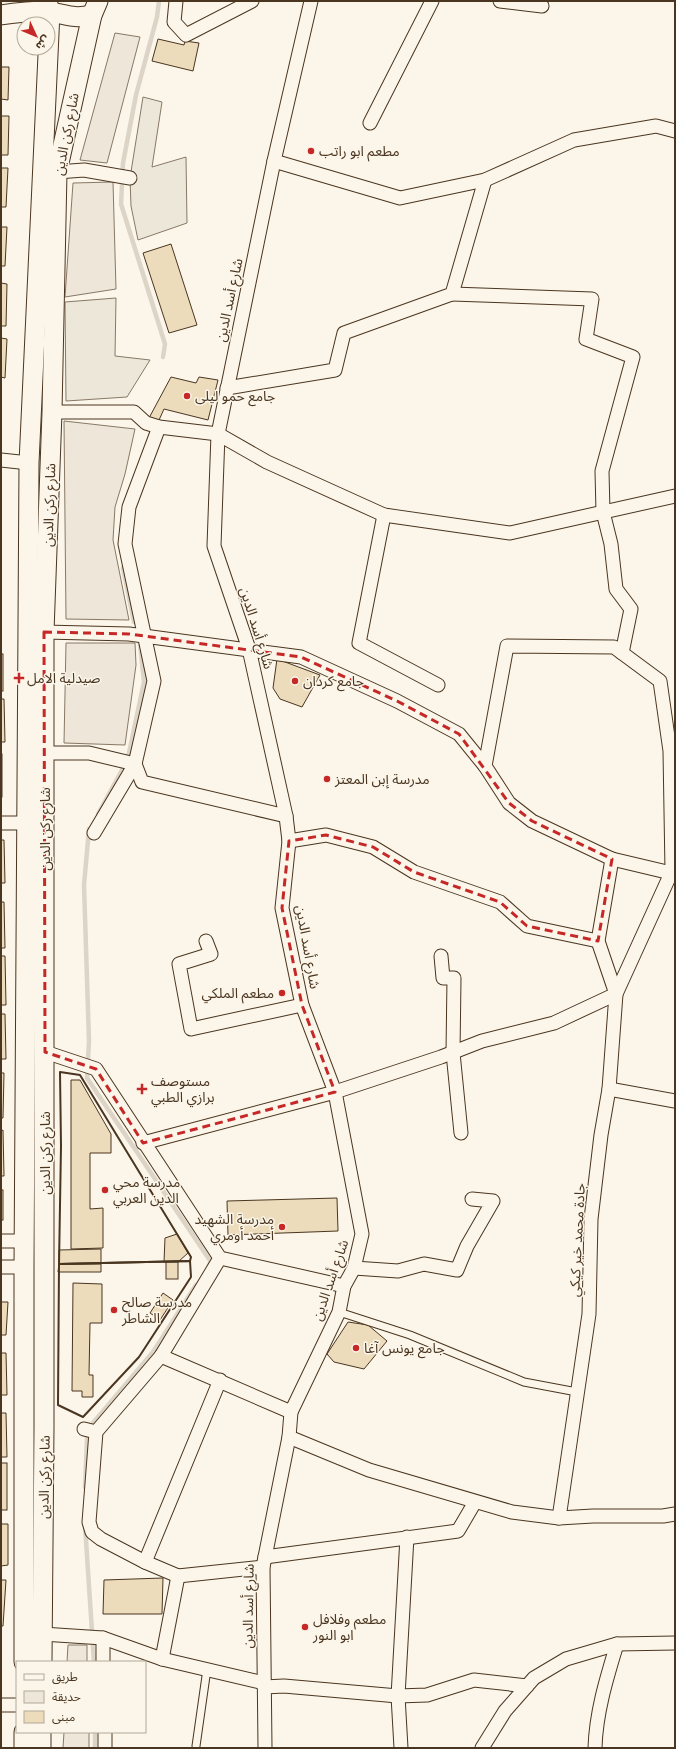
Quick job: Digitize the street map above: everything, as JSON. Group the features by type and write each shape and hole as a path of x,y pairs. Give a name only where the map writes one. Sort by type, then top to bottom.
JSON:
{"main road":[{"path":"1,15 49,7 66,17 79,18 95,8"},
{"name":"شارع ركن الدين","path":"24,1661 24,1241 29,463 49,7"},
{"name":"شارع ركن الدين","path":"42,1661 45,1052 44,632 52,412 57,172 95,8"},
{"path":"24,1733 24,1748"},
{"path":"41,1733 41,1748"}],"street":[{"path":"176,1 174,22 186,35 252,1"},
{"name":"شارع أسد الدين","path":"265,1748 264,1562 289,1437 290,1412 339,1312 344,1286 354,1268 362,1234 335,1092 302,1005 282,908 289,840 286,816 249,649 214,546 218,434 274,161 311,1"},
{"path":"370,123 432,1"},
{"path":"500,1 542,6"},
{"path":"274,161 400,198 485,180 574,140 656,126 675,131"},
{"path":"57,172 84,170 130,178"},
{"path":"452,294 485,180"},
{"path":"227,388 335,370 344,333 452,294 592,300 586,339 633,357 602,471 603,512 611,544 616,589 631,608 622,653"},
{"path":"52,412 134,412 146,423 159,427 218,434 267,462 384,515 510,533 675,496"},
{"path":"94,833 135,764 154,681 125,544 129,507 159,427"},
{"path":"1,460 29,463"},
{"path":"384,515 359,642 438,685"},
{"path":"44,632 129,634 301,657 397,701 459,734 485,766 509,803 532,821 612,859 673,872"},
{"path":"143,1143 335,1092 453,1053 482,1041 554,1023 616,994 673,872 670,751 660,681 614,647 507,646 485,766"},
{"path":"45,753 90,753 135,764"},
{"path":"135,764 142,782 286,816"},
{"path":"1,823 26,822"},
{"path":"289,840 326,835 374,847 414,872 500,902 527,926 598,941"},
{"path":"612,859 598,941 616,994"},
{"path":"206,940 211,954 179,964 191,1029 302,1005"},
{"path":"441,956 443,978 454,978 453,1053 461,1133"},
{"name":"جادة محمد خير كيكي","path":"559,1518 590,1314 591,1219 601,1135 609,1089 616,994"},
{"path":"45,1052 96,1069 143,1143 220,1258 344,1286"},
{"path":"609,1089 675,1101"},
{"path":"354,1268 398,1271 424,1264 457,1270 467,1246 493,1201 472,1199"},
{"path":"1,1241 24,1241"},
{"path":"220,1258 161,1356 90,1430 89,1522 92,1532 145,1562 178,1576 407,1537 458,1530 475,1502"},
{"path":"1,1267 24,1267"},
{"path":"161,1356 220,1380 290,1412"},
{"path":"145,1562 220,1380"},
{"path":"289,1437 369,1470 512,1512 559,1518 593,1516 663,1516 675,1514"},
{"path":"401,1748 398,1696 407,1537"},
{"path":"162,1660 178,1576"},
{"path":"42,1634 103,1638 162,1660 207,1669 264,1685 398,1696 427,1695 474,1680 527,1686"},
{"path":"103,1638 103,1661"},
{"path":"482,1748 505,1711 534,1678 566,1659 617,1644 675,1643"},
{"path":"595,1748 595,1733 605,1683 617,1644"},
{"path":"1,1705 16,1705"},
{"path":"105,1733 105,1748"}],"lane":[{"path":"339,1312 410,1335 524,1382 577,1392"},
{"path":"196,1746 207,1669"}],"highlighted area":[{"path":"44,632 129,634 301,657 397,701 459,734 509,803 532,821 612,859 598,941 527,926 500,902 414,872 373,847 326,835 289,841 282,908 302,1005 335,1092 143,1143 96,1069 45,1052"}],"green space":[{"path":"115,33 140,37 107,163 80,160"},
{"path":"113,182 116,289 65,297 73,183"},
{"path":"64,421 135,429 125,474 115,507 113,540 129,620 66,619"},
{"path":"66,643 135,643 136,665 125,745 64,743"},
{"path":"68,1645 87,1645 87,1661 67,1661"},
{"path":"64,1733 89,1733 89,1748 63,1748"}],"shaded area":[{"path":"143,97 162,102 152,167 186,157 187,223 138,240 131,206 130,178"},
{"path":"116,298 115,356 150,360 127,397 66,401 65,302"}],"building":[{"path":"158,39 184,45 185,41 199,43 193,71 152,61"},
{"path":"1,67 9,67 8,100 1,99"},
{"path":"1,116 9,116 8,155 1,155"},
{"path":"1,168 8,168 6,207 1,207"},
{"path":"1,227 7,227 5,266 1,266"},
{"path":"171,244 197,325 169,333 143,253"},
{"path":"1,283 7,284 6,326 1,326"},
{"path":"1,338 7,339 5,378 1,377"},
{"name":"جامع حمو ليلى","path":"171,377 196,383 199,377 218,380 208,420 164,409 159,420 149,418"},
{"path":"1,654 3,654 3,691 1,691"},
{"name":"جامع كردان","path":"277,659 320,675 302,707 280,699 273,688"},
{"path":"1,699 4,699 5,742 1,742"},
{"path":"2,754 2,797 1,797"},
{"path":"1,840 4,840 5,883 1,883"},
{"path":"1,902 4,902 5,948 1,948"},
{"path":"1,956 5,956 6,1005 1,1005"},
{"path":"1,1014 5,1014 6,1059 1,1059"},
{"path":"1,1073 4,1073 3,1118 1,1118"},
{"path":"71,1080 80,1080 111,1134 111,1153 90,1153 90,1209 103,1208 103,1248 71,1249"},
{"path":"3,1130 4,1176 1,1176 1,1131"},
{"path":"1,1190 3,1190 3,1220 1,1220"},
{"path":"337,1198 338,1231 228,1235 227,1201"},
{"path":"177,1234 188,1253 178,1262 164,1262 165,1238"},
{"path":"101,1249 101,1264 59,1264 59,1250"},
{"path":"166,1262 178,1262 178,1279 166,1279"},
{"path":"59,1264 101,1264 101,1272 58,1272"},
{"path":"73,1283 102,1284 102,1323 90,1323 89,1375 93,1375 93,1397 82,1397 82,1391 72,1391"},
{"path":"163,1293 173,1300 160,1320 150,1313"},
{"path":"1,1302 8,1302 6,1335 1,1335"},
{"name":"جامع يونس آغا","path":"348,1322 368,1325 387,1341 364,1369 334,1362 327,1354"},
{"path":"1,1353 6,1353 7,1395 1,1395"},
{"path":"1,1413 6,1413 7,1457 1,1457"},
{"path":"1,1463 7,1463 7,1510 1,1510"},
{"path":"1,1524 8,1524 8,1565 1,1566"},
{"path":"163,1578 162,1614 103,1614 104,1580"},
{"path":"1,1580 6,1580 3,1626 1,1626"}],"waterway":[{"path":"159,1 157,17 136,95 123,163 121,204 165,344 163,357"},
{"path":"123,568 134,622"},
{"path":"98,814 122,770 129,753 144,682 140,643"},
{"path":"89,829 84,885 89,1041 87,1078 211,1262 209,1265"},
{"path":"85,1487 87,1439 93,1423 153,1352 196,1285"},
{"path":"85,1525 94,1661"},
{"path":"95,1733 95,1748"}],"wall":[{"path":"60,1072 80,1075 191,1257 190,1261 59,1264 61,1146 60,1072"},
{"path":"190,1261 191,1277 139,1357 83,1417 58,1405 59,1264 190,1261"}],"place":[{"name":"مطعم ابو راتب","path":"311,151"},
{"name":"جامع حمو ليلى","path":"187,396"},
{"name":"صيدلية الامل","path":"19,678"},
{"name":"جامع كردان","path":"295,681"},
{"name":"مدرسة إبن المعتز","path":"327,779"},
{"name":"مطعم الملكي","path":"282,993"},
{"name":"مستوصف برازي الطبي","path":"142,1089"},
{"name":"مدرسة محي الدين العربي","path":"105,1190"},
{"name":"مدرسة الشهيد أحمد أومري","path":"282,1227"},
{"name":"مدرسة صالح الشاطر","path":"114,1310"},
{"name":"جامع يونس آغا","path":"356,1348"},
{"name":"مطعم وفلافل ابو النور","path":"305,1627"}]}
